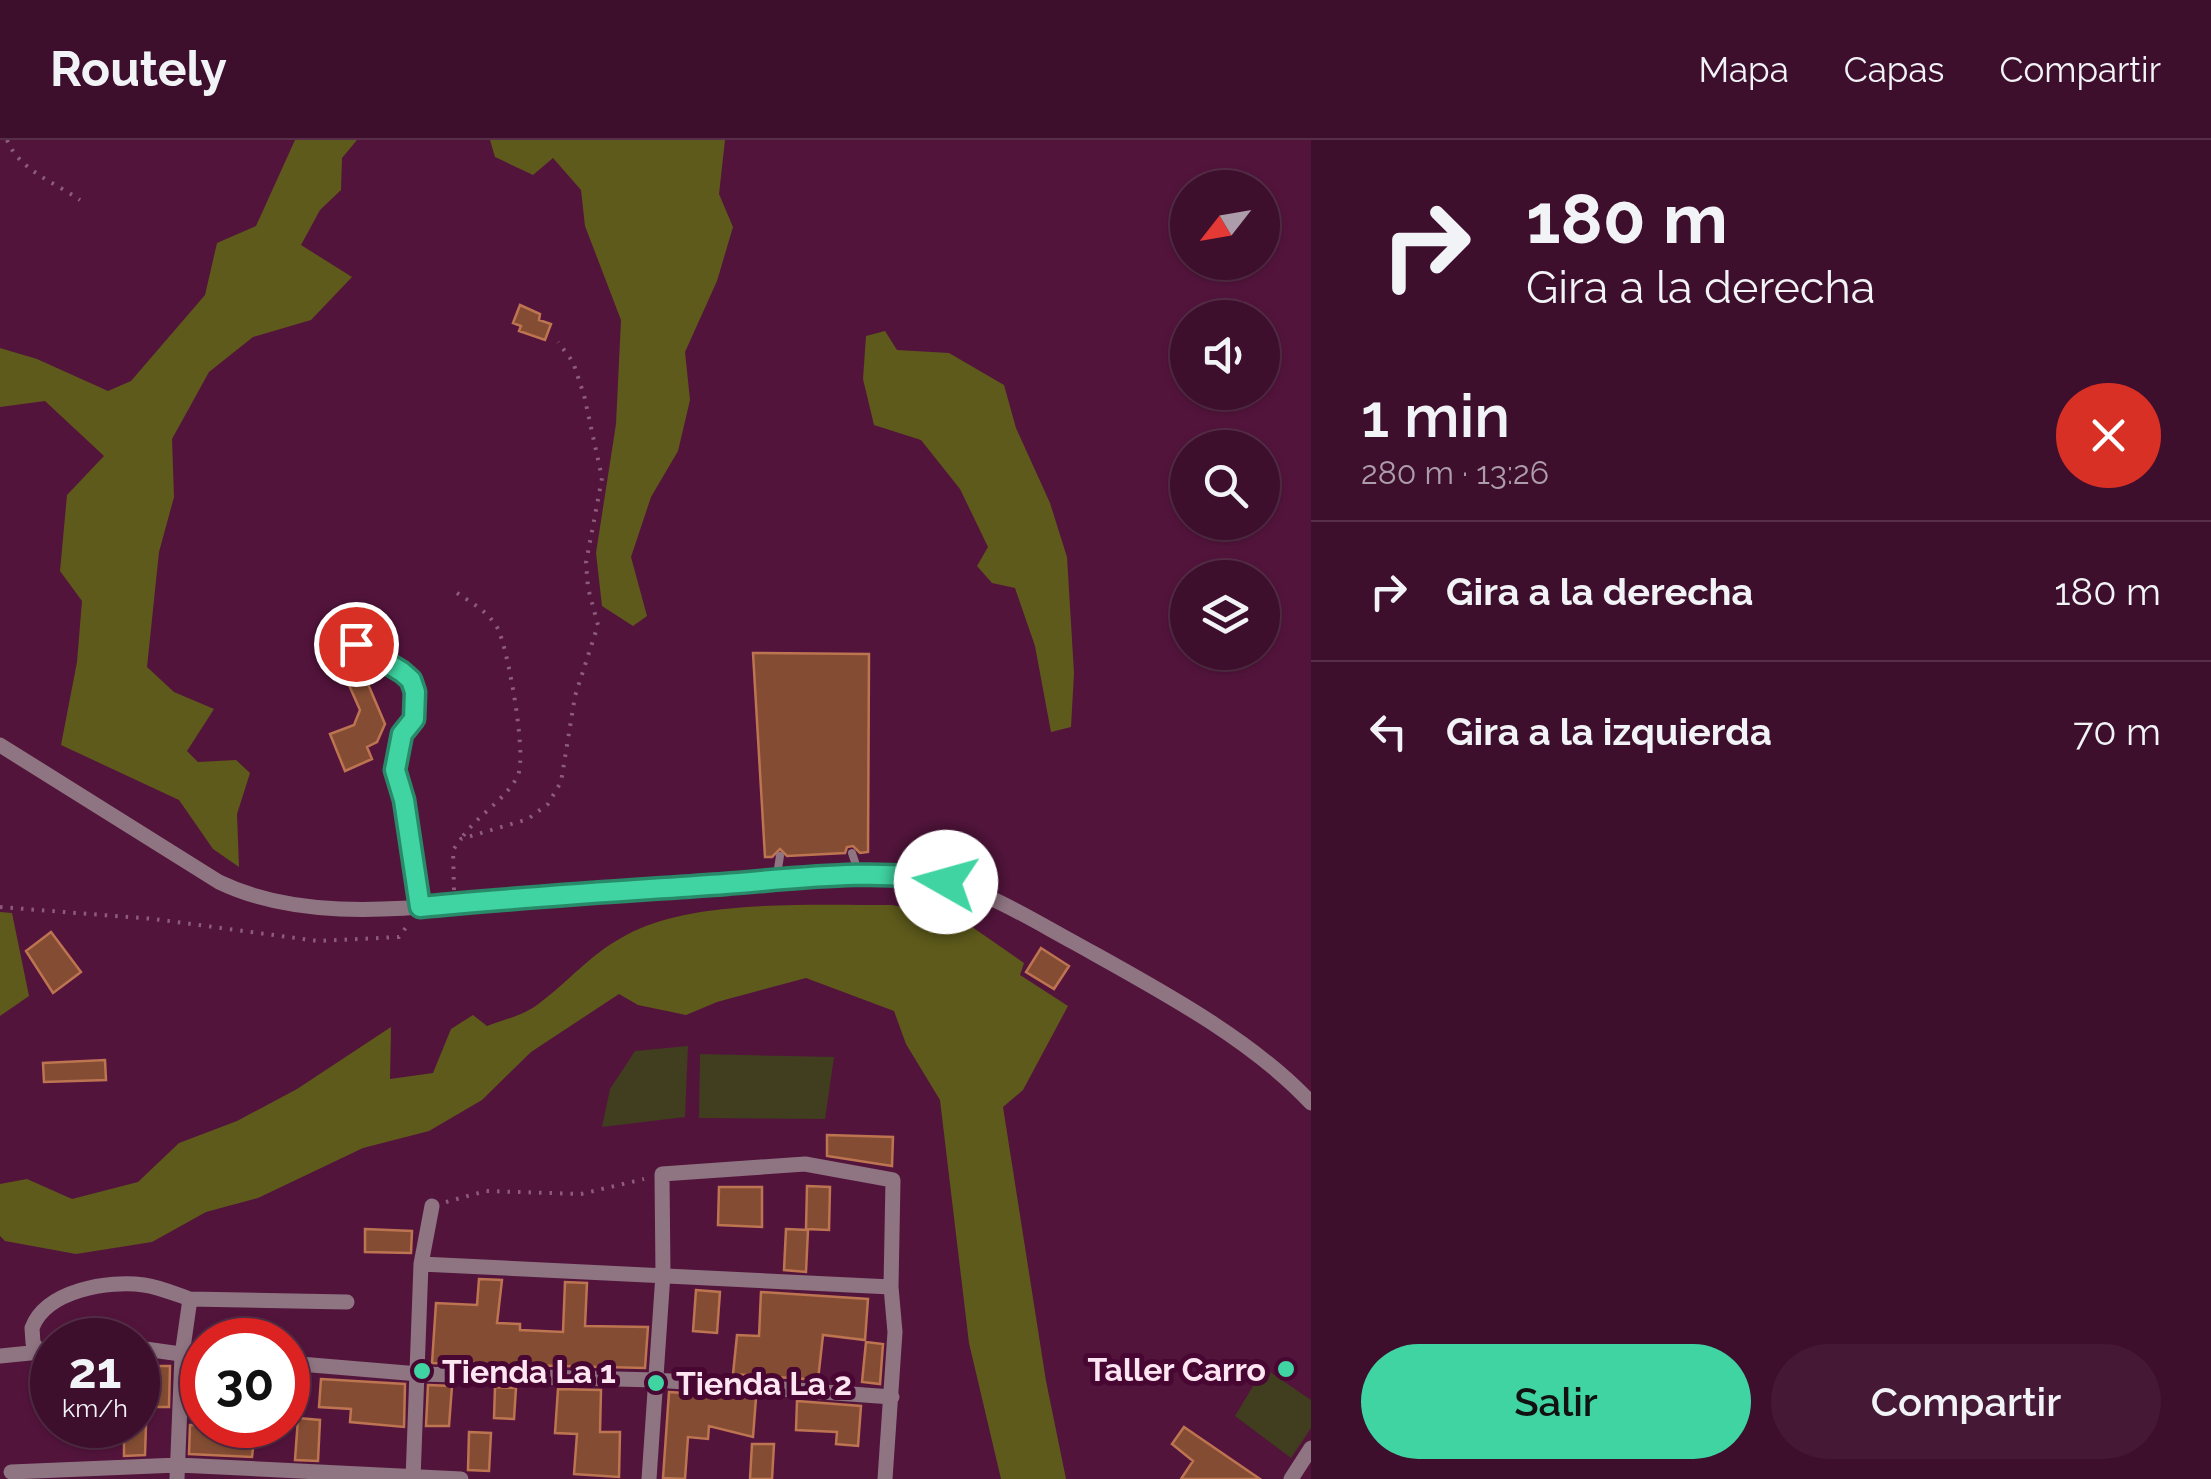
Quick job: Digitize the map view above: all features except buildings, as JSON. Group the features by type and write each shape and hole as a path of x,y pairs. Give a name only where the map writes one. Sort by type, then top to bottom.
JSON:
{"street":[{"path":"0,745 219,882 246,895 279,903 420,907 860,877 923,877 968,888 1164,993 1292,1082 1311,1104"},
{"path":"649,1479 663,1274 662,1174 805,1164 893,1180 891,1286 895,1332 885,1479"},
{"path":"413,1478 420,1264 432,1206"},
{"path":"420,1264 891,1286"},
{"path":"37,1318 56,1302 87,1289 126,1284 146,1285 190,1299 347,1302"},
{"path":"187,1318 190,1299"},
{"path":"0,1356 30,1353"},
{"path":"310,1365 418,1374 656,1380 892,1396"},
{"path":"177,1472 180,1402"},
{"path":"1291,1479 1311,1448"},
{"path":"11,1472 461,1479"}],"lane":[{"path":"356,644 402,672 411,680 415,692 414,719 402,734 395,770 404,800 420,907"},
{"path":"852,853 860,877"},
{"path":"776,880 780,856"}],"path":[{"path":"7,140 13,156 22,164 80,200"},
{"path":"461,839 528,819 548,804 560,782 575,696 598,625 586,563 602,478 584,395 573,362 558,342"},
{"path":"456,593 486,612 497,627 523,751 521,770 513,784 472,822 453,850 456,904"},
{"path":"0,908 154,918 318,941 399,937 420,907"},
{"path":"432,1206 486,1191 580,1194 662,1174"}],"shaded area":[{"path":"295,140 357,140 342,158 341,190 320,210 301,245 352,277 311,320 253,337 209,372 172,439 174,497 159,552 147,667 174,692 214,709 187,751 198,762 236,760 250,773 237,814 239,867 213,849 179,800 61,745 77,662 82,601 60,571 67,495 104,456 45,401 0,407 0,348 37,359 108,391 131,381 205,295 217,243 256,226"},
{"path":"490,140 725,140 719,194 733,227 717,281 685,352 690,400 678,451 651,497 631,557 647,616 633,626 602,606 596,553 616,424 621,320 585,226 581,190 553,158 533,175 495,157"},
{"path":"885,331 897,350 949,353 1004,385 1016,428 1050,503 1067,557 1074,673 1071,727 1051,732 1035,646 1015,588 992,583 977,566 988,547 960,489 921,440 874,425 863,379 866,336"},
{"path":"892,905 962,920 1024,963 1020,975 1068,1006 1023,1090 1003,1107 1046,1381 1066,1479 1001,1479 969,1343 940,1100 906,1044 894,1011 806,978 717,1002 686,1015 638,1005 619,994 531,1052 482,1100 429,1131 363,1148 258,1198 206,1212 152,1242 76,1254 5,1241 0,1236 0,1184 27,1179 72,1199 138,1182 179,1143 237,1121 297,1089 391,1027 390,1079 433,1073 451,1029 473,1015 487,1026 526,1012 597,954 641,928 730,908"},
{"path":"0,912 12,913 29,996 0,1016"},
{"path":"688,1046 685,1117 602,1127 610,1089 635,1051"},
{"path":"700,1054 834,1057 825,1119 699,1118"},
{"path":"1264,1368 1311,1400 1311,1428 1291,1458 1235,1416"}],"place":[{"name":"Taller Carro","path":"1286,1369"},
{"name":"Tienda La 1","path":"422,1371"},
{"name":"Tienda La 2","path":"656,1383"}],"route":[{"path":"356,644 402,672 411,680 415,692 414,719 402,734 395,770 404,800 420,907 776,880 876,876 923,877 946,882"}]}
